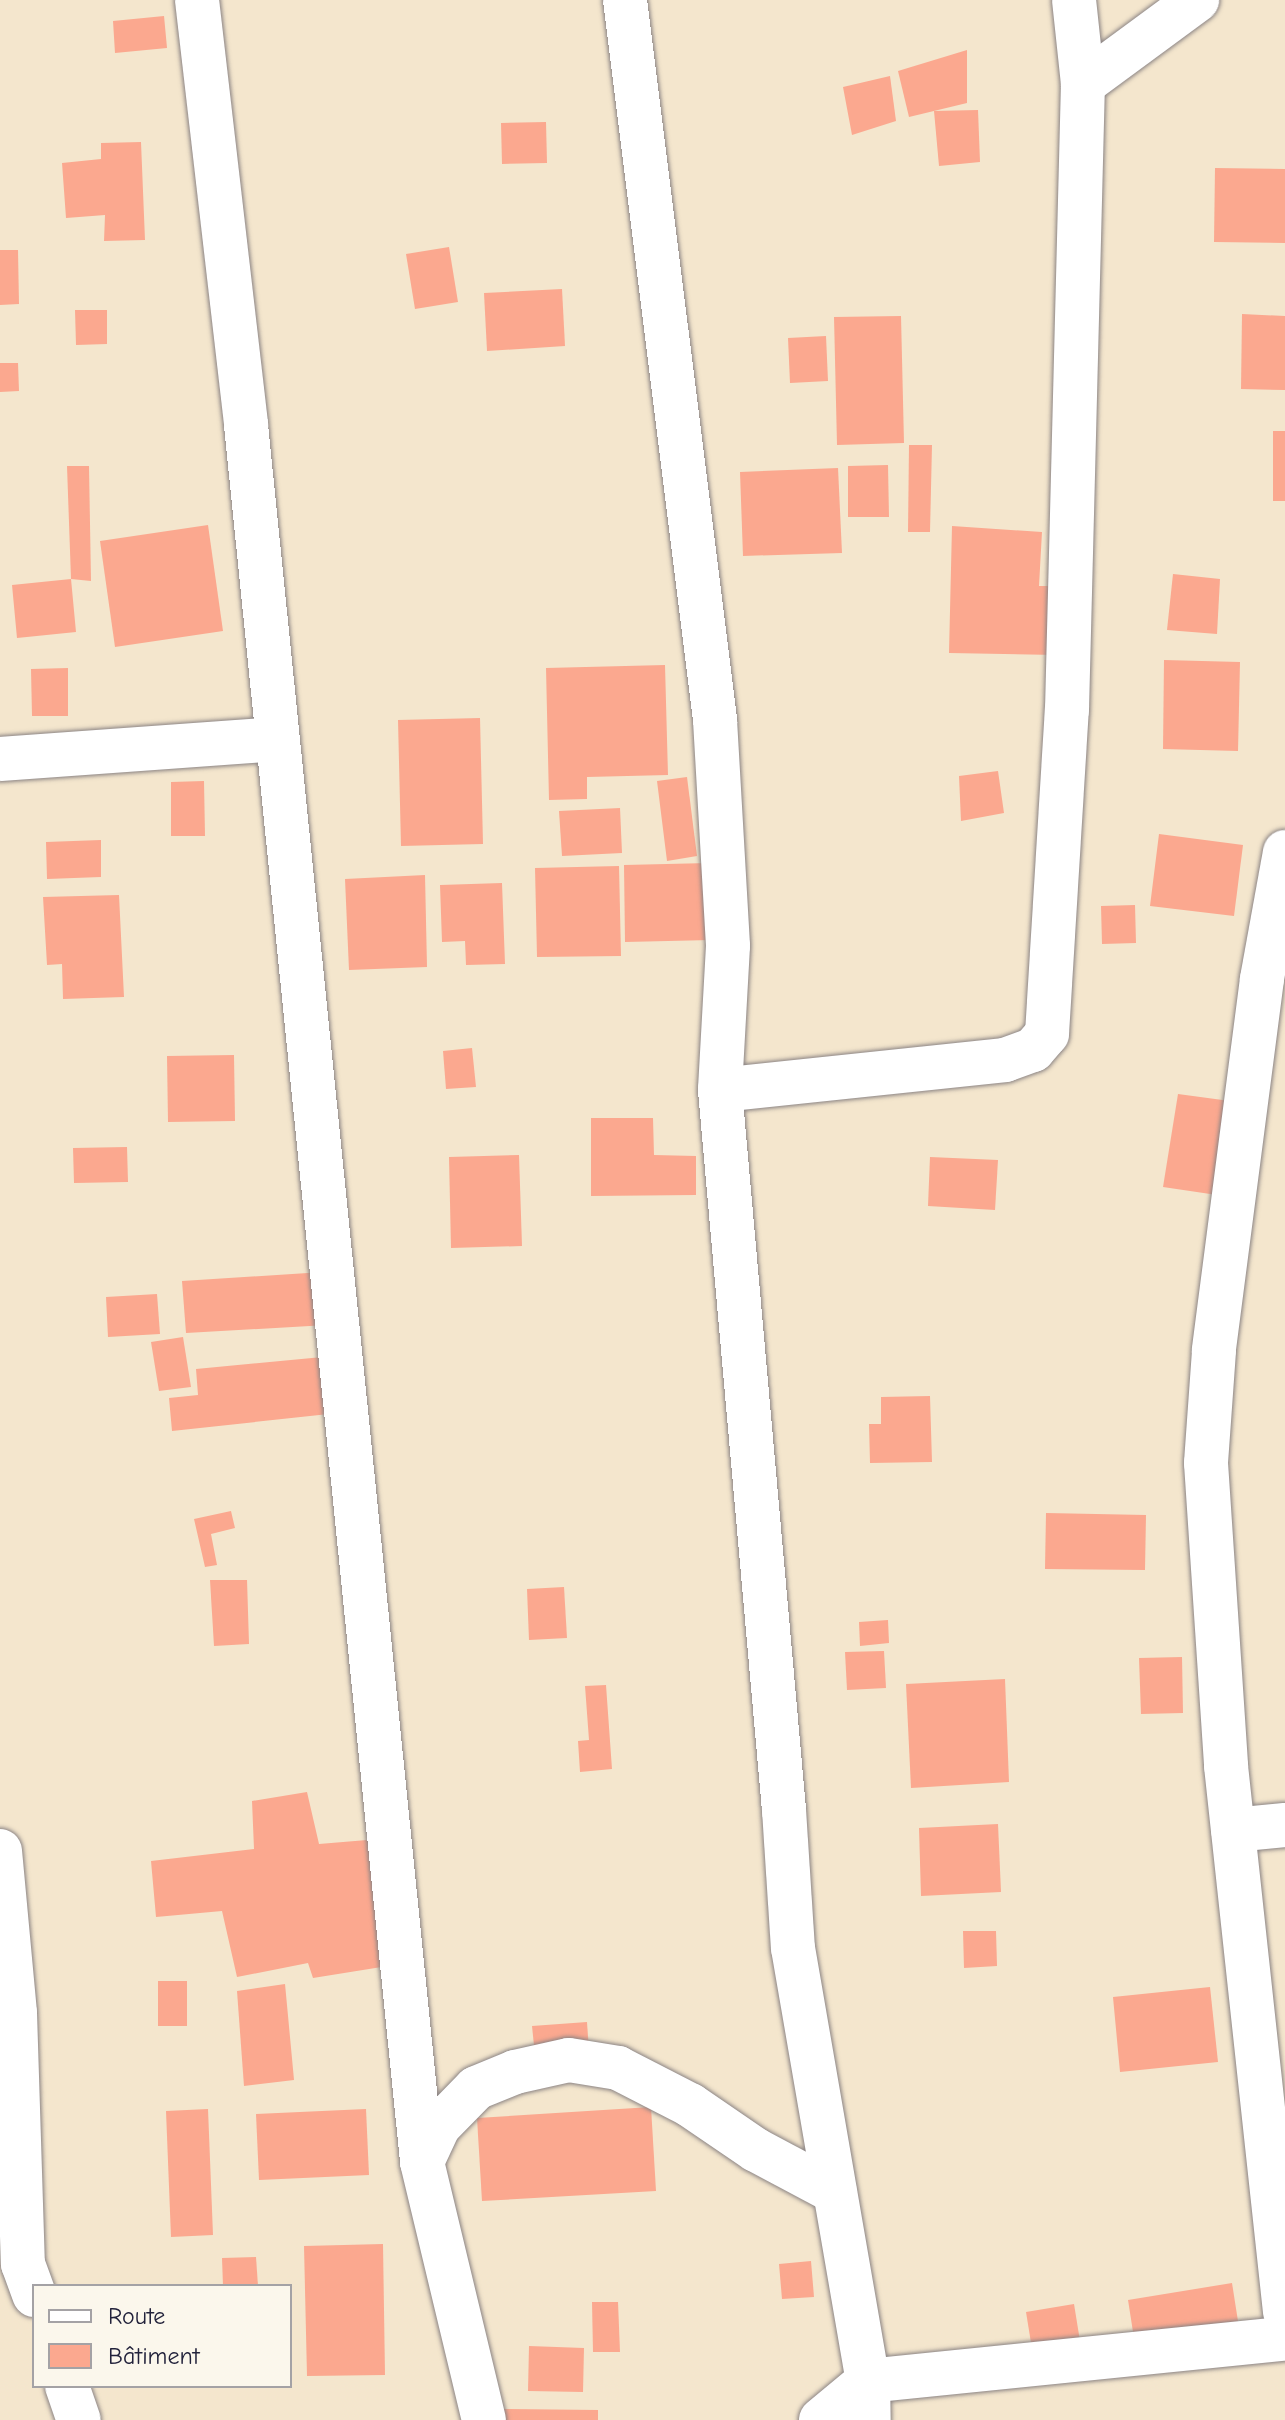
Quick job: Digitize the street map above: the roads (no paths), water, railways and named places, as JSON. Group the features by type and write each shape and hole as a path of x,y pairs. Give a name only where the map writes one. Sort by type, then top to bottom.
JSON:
{"street":[{"path":"197,0 277,739 422,2162 484,2420"},
{"path":"625,0 715,720 728,946 720,1090 784,1810 793,1948 868,2400"},
{"path":"720,1090 1005,1060 1033,1050 1047,1034 1067,710 1083,84 1074,0"},
{"path":"1083,84 1197,0"},
{"path":"0,759 277,739"},
{"path":"1285,852 1262,979 1214,1351 1206,1463 1233,1830 1285,2312"},
{"path":"1233,1830 1285,1825"},
{"path":"0,1851 23,2264 32,2289"},
{"path":"422,2162 438,2127 476,2088 515,2072 569,2060 618,2068 690,2105 756,2150 835,2192"},
{"path":"821,2420 868,2400 1285,2339"},
{"path":"68,2388 79,2420"}]}
